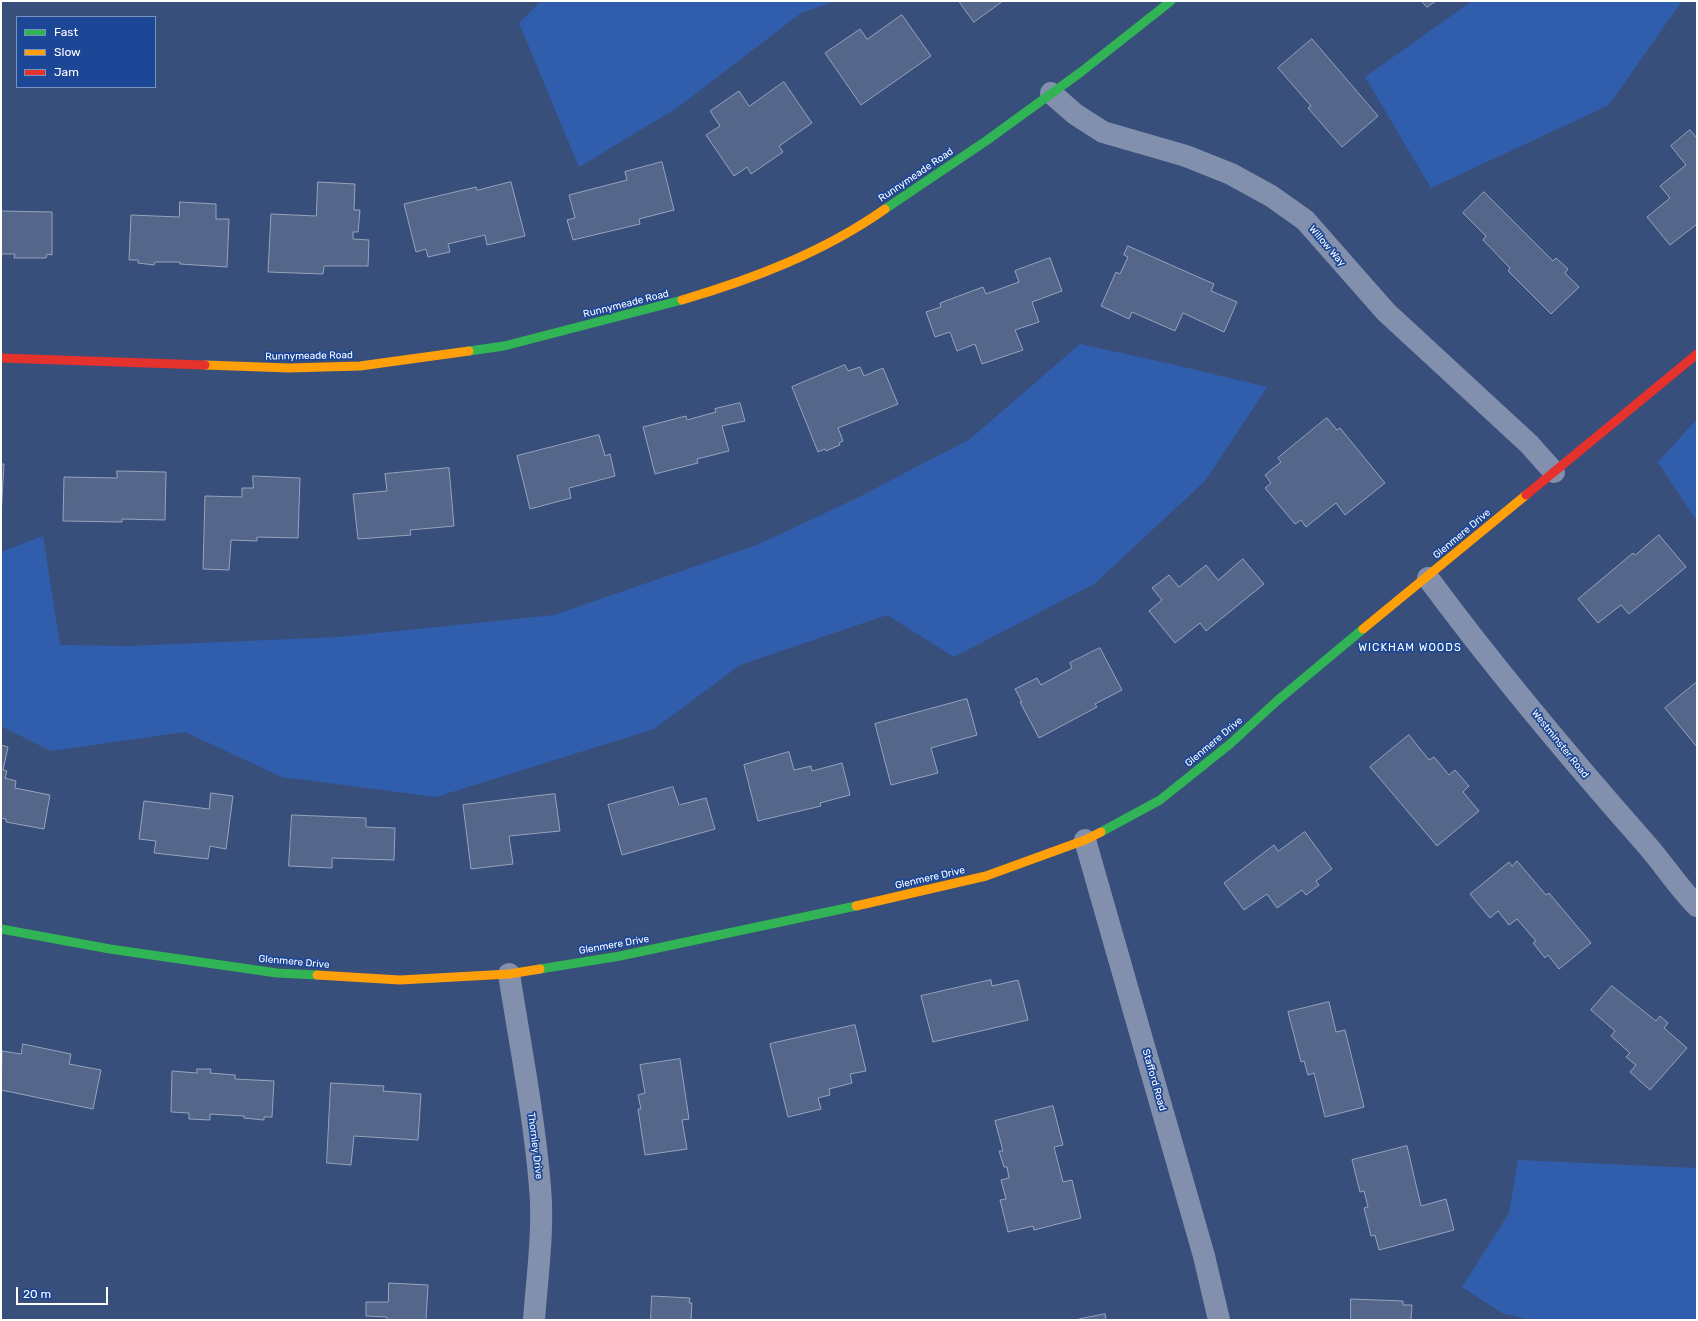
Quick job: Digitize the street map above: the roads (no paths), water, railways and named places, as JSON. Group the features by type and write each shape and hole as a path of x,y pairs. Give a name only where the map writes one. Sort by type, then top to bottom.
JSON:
{"street":[{"name":"Runnymeade Road","path":"1,358 289,368 360,366 504,346 652,309 717,290 759,275 840,238 872,218 986,141 1051,94 1171,1"},
{"name":"Willow Way","path":"1051,94 1075,114 1103,132 1186,156 1231,174 1272,196 1305,220 1386,312 1529,444 1554,472"},
{"name":"Glenmere Drive","path":"1,929 110,949 277,973 400,980 509,974 620,956 758,928 986,876 1085,840 1160,800 1230,744 1278,700 1428,578 1697,354"},
{"name":"Westminster Road","path":"1428,578 1486,653 1606,799 1647,844 1697,906"},
{"name":"Stafford Road","path":"1085,840 1202,1248 1219,1320"},
{"name":"Thornley Drive","path":"509,974 529,1097 540,1188 540,1241 534,1320"}],"district":[{"name":"WICKHAM WOODS","path":"1410,648"}]}
